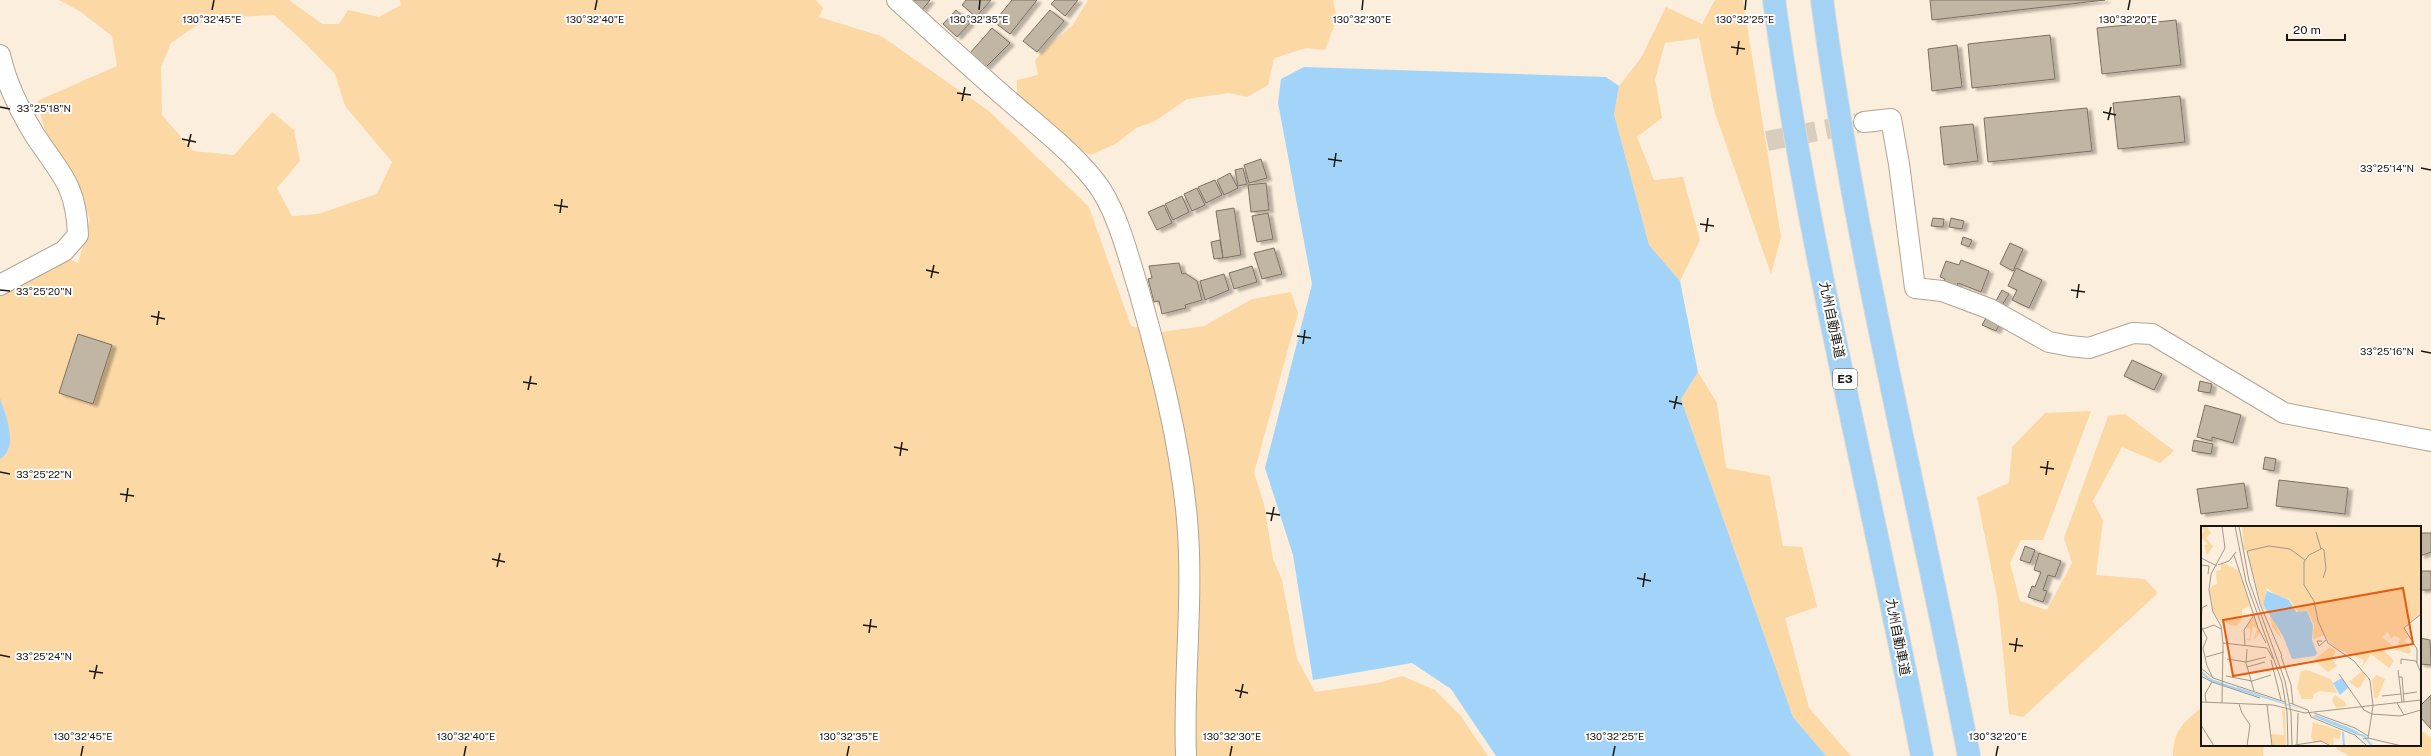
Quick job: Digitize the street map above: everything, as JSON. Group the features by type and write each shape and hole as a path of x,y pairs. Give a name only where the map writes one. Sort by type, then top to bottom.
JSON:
{"highway":[{"name":"九州自動車道","path":"1774,0 1782,60 1814,233 1922,756"},
{"path":"1822,0 1829,53 1859,226 1911,487 1969,756"}],"street":[{"path":"897,0 968,65 1073,156 1096,181 1110,205 1128,256 1157,354 1178,460 1186,512 1189,596 1186,756"},
{"path":"0,55 4,72 33,132 68,182 77,209 78,235 64,251 0,285"},
{"path":"1864,122 1891,119 1899,164 1915,288 1942,291 1990,309 2049,342 2089,348 2133,333 2152,334 2284,413 2431,441"}],"shaded area":[{"path":"59,0 289,0 322,24 339,24 348,10 379,17 401,5 400,0 816,0 823,8 819,17 881,36 989,111 1089,207 1131,326 1161,332 1204,326 1252,299 1291,292 1298,313 1254,473 1264,504 1273,559 1282,580 1297,659 1315,692 1378,683 1402,676 1435,690 1460,715 1488,756 0,756 0,295 69,259 78,263 90,219 66,164 45,131 37,101 117,66 112,36 81,12","holes":["274,15 305,43 335,74 345,106 392,162 377,194 318,214 292,216 277,188 300,161 294,130 272,112 234,155 193,151 162,115 161,67 171,43 200,23 233,17"]},
{"path":"1088,0 1333,0 1337,19 1325,50 1306,48 1274,58 1268,85 1247,97 1229,93 1187,99 1155,121 1136,128 1117,143 1091,155 1079,150 1017,96 1017,80 1038,75 1035,60 1050,44 1072,26"},
{"path":"1715,0 1743,0 1781,237 1771,274 1714,110 1699,38 1665,43 1655,79 1662,118 1637,137 1654,180 1683,177 1700,240 1680,281 1649,245 1614,114 1619,86 1641,58 1666,7 1702,24"},
{"path":"1698,372 1717,403 1726,468 1770,476 1783,546 1802,547 1817,607 1785,618 1809,708 1851,756 1826,756 1793,717 1681,399"},
{"path":"2091,411 2043,540 2021,540 2010,563 2020,601 2047,610 2072,563 2064,538 2108,416 2125,414 2174,451 2160,463 2122,447 2093,501 2103,521 2096,575 2145,579 2158,593 2023,717 2009,714 1998,602 1977,497 2009,483 2012,447 2045,413"},
{"path":"2201,708 2201,746 2264,746 2263,756 2173,756 2173,747 2177,734 2189,718"},
{"path":"2421,731 2431,738 2431,756 2349,756 2337,749 2336,746 2421,746"}],"water":[{"path":"1304,67 1606,77 1619,86 1614,114 1649,245 1680,281 1698,372 1681,399 1793,717 1826,756 1496,756 1451,689 1412,663 1313,680 1293,555 1265,468 1312,284 1278,103 1281,79"},
{"path":"0,398 10,439 6,454 0,459"}],"building":[{"path":"911,0 930,0 922,10"},
{"path":"966,0 991,0 976,17 962,5"},
{"path":"1012,0 1037,0 1010,34 994,22"},
{"path":"1055,0 1078,0 1065,16 1051,4"},
{"path":"1930,0 2105,0 1932,20"},
{"path":"956,10 970,23 957,37 943,24"},
{"path":"1050,10 1064,21 1037,52 1023,41"},
{"path":"2176,20 2181,65 2102,74 2097,28"},
{"path":"992,28 1010,43 986,67 970,53"},
{"path":"2050,35 2055,79 1972,88 1968,44"},
{"path":"1957,45 1962,87 1932,91 1928,49"},
{"path":"2180,96 2185,142 2118,149 2113,103"},
{"path":"2087,108 2092,151 1988,162 1984,118"},
{"path":"1973,124 1978,161 1944,165 1940,127"},
{"path":"1261,159 1267,178 1249,183 1244,165"},
{"path":"1243,168 1247,184 1238,186 1235,170"},
{"path":"1230,173 1238,188 1224,195 1217,180"},
{"path":"1215,180 1222,195 1206,203 1198,187"},
{"path":"1266,183 1269,210 1251,212 1248,185"},
{"path":"1197,188 1205,205 1192,211 1184,194"},
{"path":"1182,196 1189,212 1173,220 1165,204"},
{"path":"1164,205 1172,223 1157,230 1148,212"},
{"path":"1234,208 1241,255 1223,258 1216,211"},
{"path":"1268,213 1273,239 1257,242 1252,216"},
{"path":"1933,218 1944,219 1943,227 1931,226"},
{"path":"1951,218 1964,221 1962,229 1949,227"},
{"path":"1963,237 1972,240 1969,247 1961,244"},
{"path":"1220,240 1223,258 1214,259 1211,242"},
{"path":"2010,243 2023,249 2013,271 2000,264"},
{"path":"1274,248 1282,274 1262,279 1254,253"},
{"path":"1961,260 1989,271 1981,292 1958,283 1957,287 1944,282 1945,279 1940,277 1946,261 1959,265"},
{"path":"1179,263 1182,274 1185,273 1197,281 1202,300 1185,305 1186,308 1162,314 1159,301 1154,302 1148,279 1152,278 1149,266"},
{"path":"1252,266 1257,282 1234,289 1229,273"},
{"path":"2016,268 2042,280 2029,308 2012,300 2017,290 2008,286"},
{"path":"1224,274 1229,290 1205,300 1200,281"},
{"path":"2002,290 2009,294 2002,305 1996,301"},
{"path":"1987,316 2000,323 1996,331 1982,325"},
{"path":"78,334 112,345 93,404 59,393"},
{"path":"2132,360 2162,374 2154,390 2124,376"},
{"path":"2200,381 2212,384 2210,393 2198,391"},
{"path":"2205,405 2241,415 2233,443 2212,437 2212,441 2197,437"},
{"path":"2194,440 2213,444 2211,454 2192,451"},
{"path":"2265,457 2276,459 2274,471 2263,469"},
{"path":"2279,480 2348,488 2345,514 2276,506"},
{"path":"2244,483 2248,508 2201,514 2197,489"},
{"path":"2421,533 2431,533 2431,552 2421,556"},
{"path":"2025,546 2035,550 2030,563 2020,560"},
{"path":"2039,553 2061,561 2055,577 2048,575 2043,590 2047,591 2043,602 2028,597 2032,586 2035,587 2041,572 2034,570"},
{"path":"2421,571 2431,571 2431,590 2421,590"},
{"path":"2421,638 2430,640 2431,665 2421,664"},
{"path":"2431,695 2431,729 2421,718 2421,705"}],"tunnel":[{"path":"1767,141 1864,122"}]}
